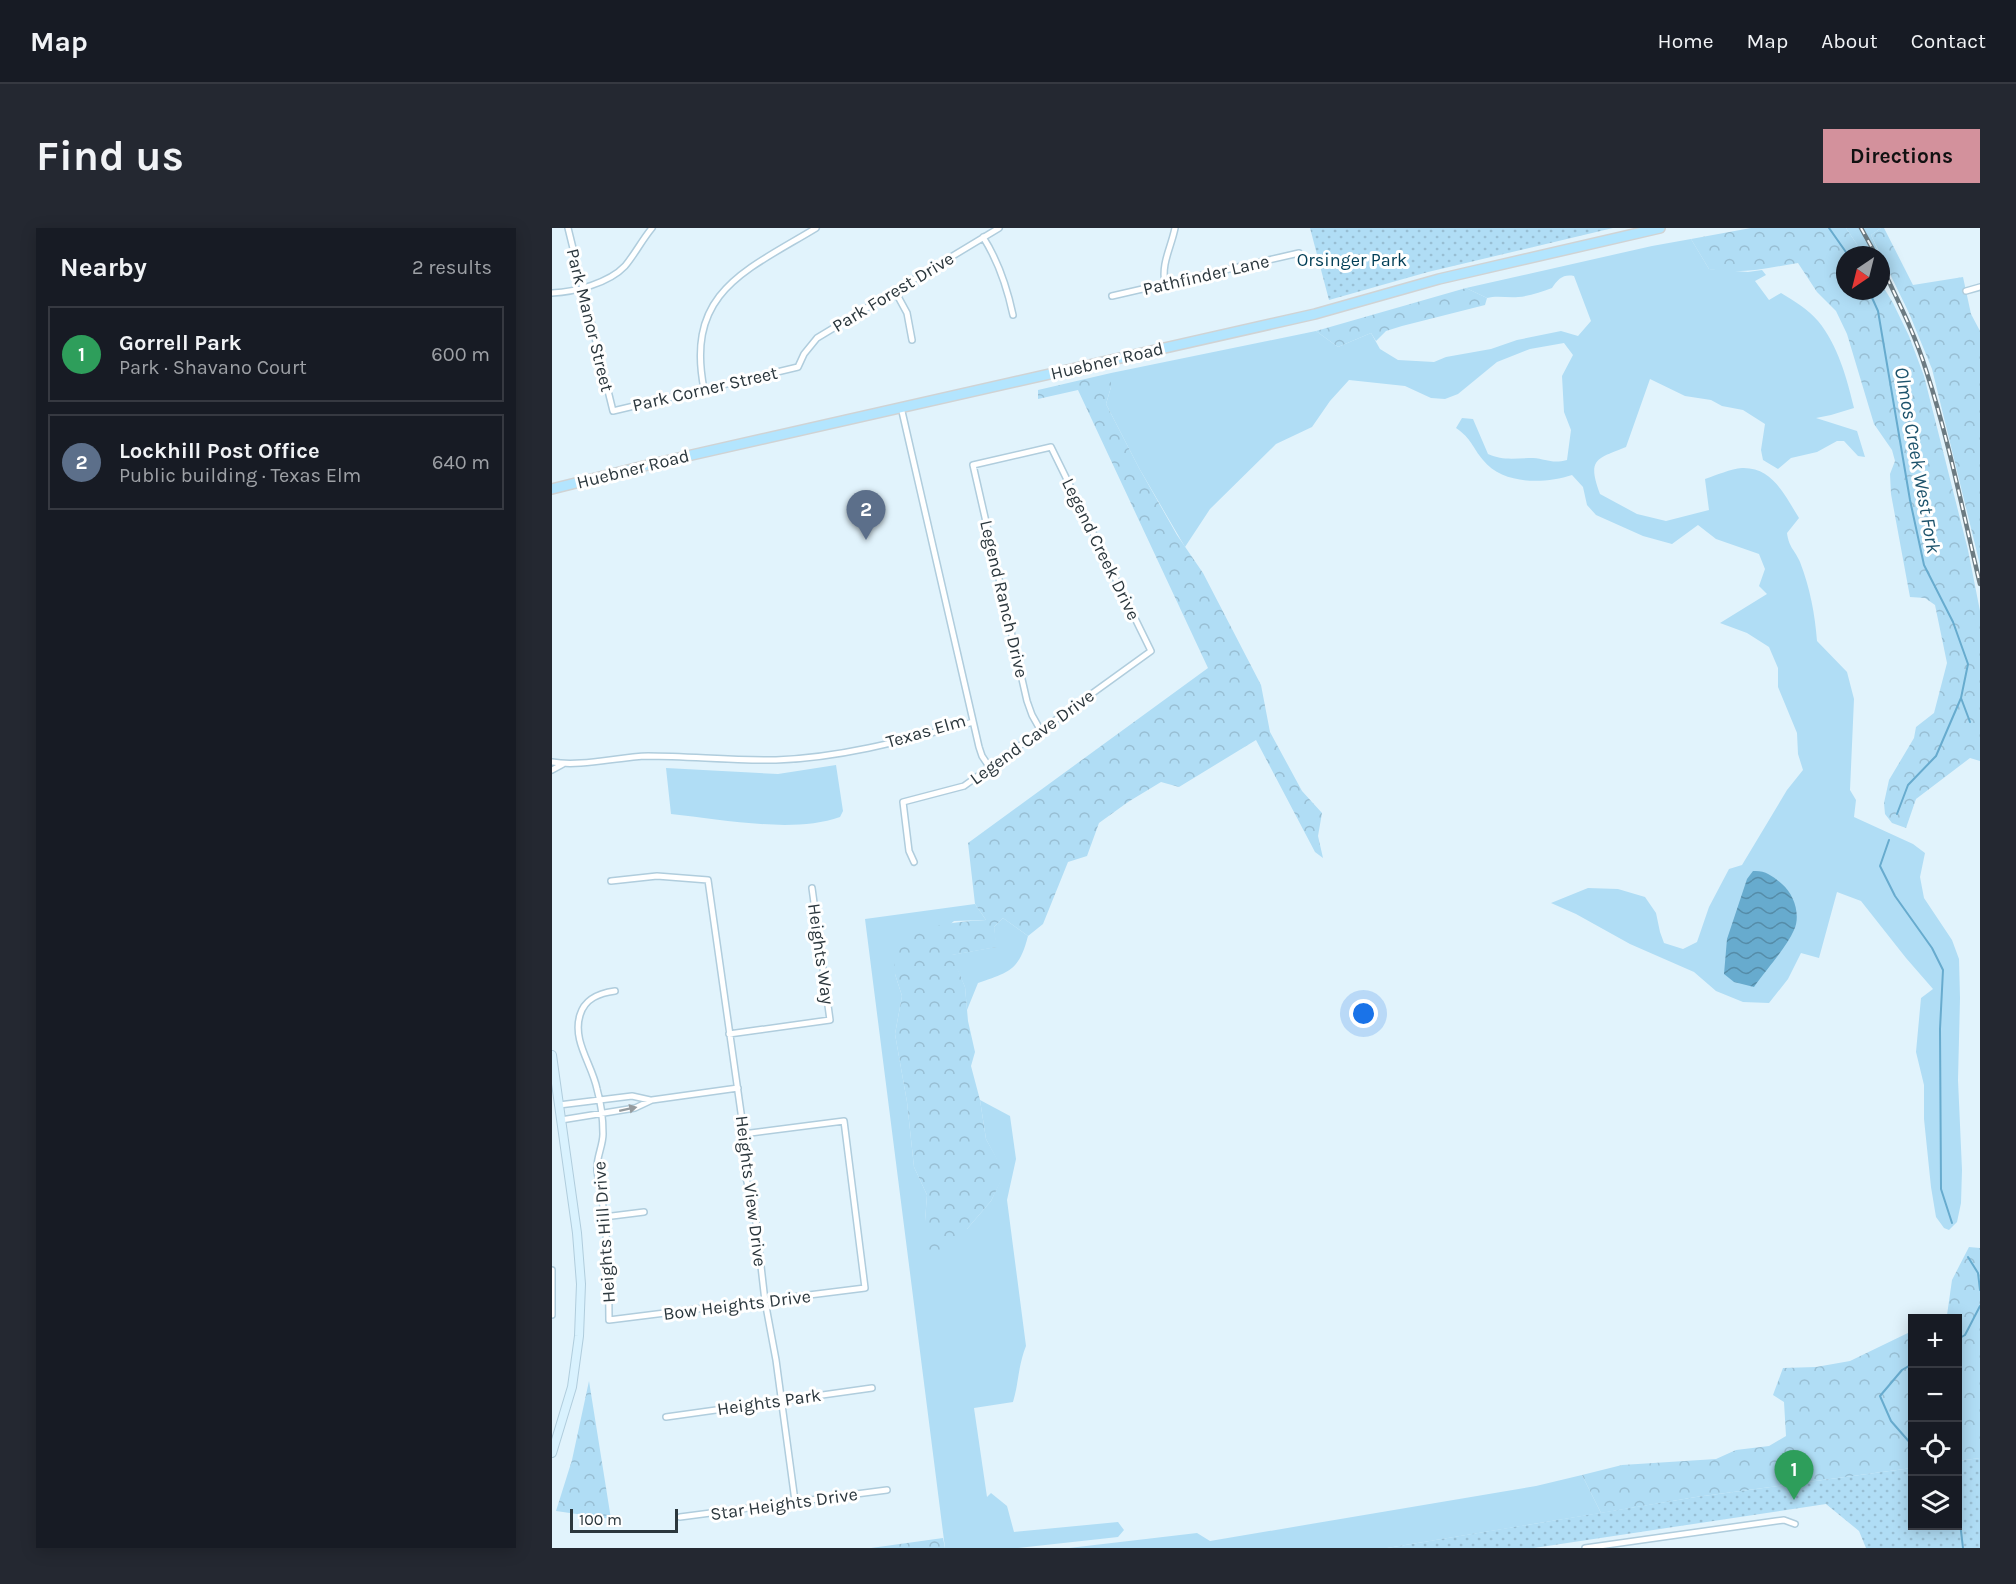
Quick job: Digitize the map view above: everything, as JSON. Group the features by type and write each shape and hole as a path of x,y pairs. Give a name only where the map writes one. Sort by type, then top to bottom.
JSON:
{"main road":[{"name":"Huebner Road","path":"552,489 652,464 1315,314 1439,279 1660,228"},
{"path":"552,1055 577,1233 581,1284 579,1336 572,1387 552,1453"}],"street":[{"name":"Park Manor Street","path":"568,228 612,411"},
{"path":"552,293 605,280 618,272 652,228"},
{"path":"704,389 700,368 700,346 704,325 719,296 741,273 816,228"},
{"name":"Park Forest Drive","path":"798,367 804,354 817,338 999,228"},
{"path":"1165,284 1163,267 1175,228"},
{"path":"983,237 1002,274 1013,315"},
{"name":"Pathfinder Lane","path":"1112,296 1299,253"},
{"path":"1966,291 1980,286"},
{"path":"895,291 907,313 912,340"},
{"name":"Park Corner Street","path":"612,411 798,367"},
{"name":"Texas Elm","path":"552,762 562,764 623,757 680,756 775,760 812,757 920,736 973,722 901,407"},
{"name":"Legend Creek Drive","path":"973,465 1051,447 1151,651"},
{"name":"Legend Ranch Drive","path":"973,465 1027,701 1041,731"},
{"name":"Legend Cave Drive","path":"914,862 909,851 903,802 964,786 1151,651"},
{"path":"973,722 982,756 990,768"},
{"name":"Texas Elm","path":"552,770 562,764"},
{"name":"Heights View Drive","path":"611,881 657,876 708,880 738,1088 746,1178 755,1214 765,1301 782,1401 795,1501"},
{"name":"Heights Way","path":"729,1034 830,1020 812,888"},
{"name":"Heights Hill Drive","path":"609,1320 609,1264 597,1168 603,1135 600,1101 594,1074 580,1040 580,1015 591,998 615,990"},
{"path":"561,1120 635,1108 652,1100 738,1088"},
{"path":"559,1106 632,1096 652,1100"},
{"name":"Bow Heights Drive","path":"609,1320 865,1288 844,1121 743,1134"},
{"path":"604,1217 644,1212"},
{"path":"552,1270 552,1315"},
{"name":"Heights Park","path":"666,1417 872,1388"},
{"name":"Star Heights Drive","path":"680,1517 887,1490"},
{"path":"1585,1548 1776,1521 1795,1524"}],"green space":[{"name":"Orsinger Park","path":"1310,228 1613,228 1428,272 1329,300"},
{"path":"1751,228 1846,228 1858,246 1836,246 1836,300 1890,300 1890,298 1909,336 1924,376 1968,550 1980,611 1980,761 1970,758 1916,799 1906,828 1892,823 1885,814 1884,803 1889,780 1914,738 1916,727 1934,713 1947,663 1935,605 1925,598 1910,597 1891,494 1890,474 1895,461 1892,450 1874,424 1847,334 1836,311 1817,292 1798,263 1743,271 1709,269 1691,239"},
{"path":"1846,228 1881,228 1871,235 1876,246 1858,246"},
{"path":"1884,228 1913,285 1963,277 1971,314 1980,331 1980,565 1932,369 1890,274 1890,246 1876,246 1871,235"},
{"path":"1691,239 1709,269 1748,272 1762,270 1766,275 1755,281 1769,300 1781,293 1818,321 1836,351 1854,408 1816,418 1857,431 1865,457 1858,456 1844,441 1837,441 1817,452 1791,458 1778,469 1763,460 1761,450 1765,424 1743,410 1722,406 1711,400 1685,396 1650,379 1626,447 1607,454 1597,462 1594,474 1596,482 1600,494 1637,514 1666,521 1709,510 1705,479 1742,468 1753,469 1762,472 1777,484 1799,518 1787,533 1807,582 1817,641 1847,672 1854,699 1850,790 1856,800 1854,817 1913,844 1925,853 1920,877 1924,898 1952,940 1959,959 1958,1080 1962,1170 1961,1203 1957,1222 1949,1230 1944,1228 1936,1217 1924,1119 1924,1085 1916,1052 1921,998 1933,989 1861,901 1837,892 1819,958 1801,953 1788,979 1769,1003 1743,1002 1716,991 1694,972 1630,944 1551,903 1588,888 1618,889 1645,897 1656,913 1664,943 1683,949 1697,942 1709,907 1729,869 1742,865 1787,790 1803,770 1798,754 1797,733 1778,687 1778,668 1769,647 1747,633 1720,623 1767,594 1759,586 1765,569 1759,554 1716,539 1698,525 1672,544 1643,536 1596,515 1587,505 1583,487 1572,475 1537,481 1501,474 1483,460 1469,440 1456,428 1462,418 1473,419 1488,454 1499,458 1567,460 1571,430 1564,412 1562,376 1573,355 1564,343 1530,349 1497,362 1458,394 1445,399 1431,398 1405,386 1349,380 1330,401 1312,427 1276,444 1210,509 1185,547 1139,468 1106,404 1111,387 1111,373 1316,331 1338,347 1371,333 1380,349 1398,360 1434,362 1446,357 1491,349 1517,340 1561,331 1578,336 1591,321 1574,276 1561,278 1552,288 1518,297 1487,298 1466,288"},
{"path":"1466,288 1487,298 1485,305 1386,331 1376,341 1371,333 1338,347 1316,331"},
{"path":"1111,373 1111,387 1106,404 1177,535 1203,573 1261,685 1270,732 1302,791 1322,813 1318,836 1323,858 1315,852 1256,740 1179,787 1161,782 1099,823 1087,856 1068,862 1043,924 1028,936 1003,918 994,927 997,947 952,955 965,987 968,1021 975,1052 971,1066 980,1100 986,1139 1005,1173 991,1201 943,1260 933,1263 925,1245 927,1195 914,1167 907,1102 895,1034 902,996 895,974 893,940 938,926 986,920 975,904 968,843 1208,668 1078,390 1038,399 1038,390"},
{"path":"836,765 843,811 840,817 821,822 779,825 671,814 666,768 778,774"},
{"path":"975,904 986,920 954,921 895,974 902,996 895,1034 907,1102 914,1167 927,1195 925,1221 967,1229 991,1201 1004,1173 986,1139 980,1100 1010,1116 1016,1159 1007,1200 1026,1346 1013,1402 974,1408 987,1497 991,1493 1007,1506 1014,1532 1118,1522 1124,1530 1118,1537 1018,1548 945,1548 865,919"},
{"path":"1003,918 1028,936 1025,948 1021,957 1005,973 978,983 967,1010 965,987 951,955 996,947 994,927"},
{"path":"1969,1247 1980,1248 1980,1458 1962,1460 1962,1314 1947,1314 1952,1280"},
{"path":"1908,1333 1908,1469 1696,1497 1601,1513 1582,1475 1622,1465 1716,1459 1736,1450 1769,1446 1786,1436 1784,1402 1773,1395 1783,1368 1816,1367 1850,1361"},
{"path":"589,1381 611,1519 556,1511 572,1460"},
{"path":"1980,1458 1980,1548 1866,1548 1859,1531 1826,1504 1534,1548 1387,1548 1696,1497 1908,1469 1908,1530 1962,1530 1962,1460"},
{"path":"1582,1475 1601,1513 1387,1548 1069,1548 1197,1533 1210,1541 1536,1486"},
{"path":"943,1538 945,1548 871,1548"}],"water":[{"path":"1753,871 1769,874 1786,888 1793,899 1797,918 1794,930 1786,944 1754,987 1734,982 1724,974 1727,939 1747,879"}],"waterway":[{"name":"Olmos Creek West Fork","path":"1829,228 1842,246"},
{"name":"Olmos Creek West Fork","path":"1873,300 1878,311 1910,500 1924,565 1953,622 1968,664 1961,698 1936,756 1908,785 1897,814"},
{"path":"1961,698 1970,722"},
{"path":"1889,840 1880,866 1895,896 1932,948 1943,970 1940,1029 1941,1189 1952,1223"},
{"path":"1968,1257 1978,1273 1980,1290"},
{"path":"1962,1337 1980,1306"},
{"path":"1908,1366 1902,1370 1880,1396 1891,1421 1908,1440"},
{"path":"1961,1530 1963,1548"}],"railway":[{"path":"1861,228 1871,246"},
{"path":"1890,284 1917,343 1934,396 1980,584"}],"place":[{"name":"Lockhill Post Office","path":"866,540"},
{"name":"Gorrell Park","path":"1794,1500"}]}
